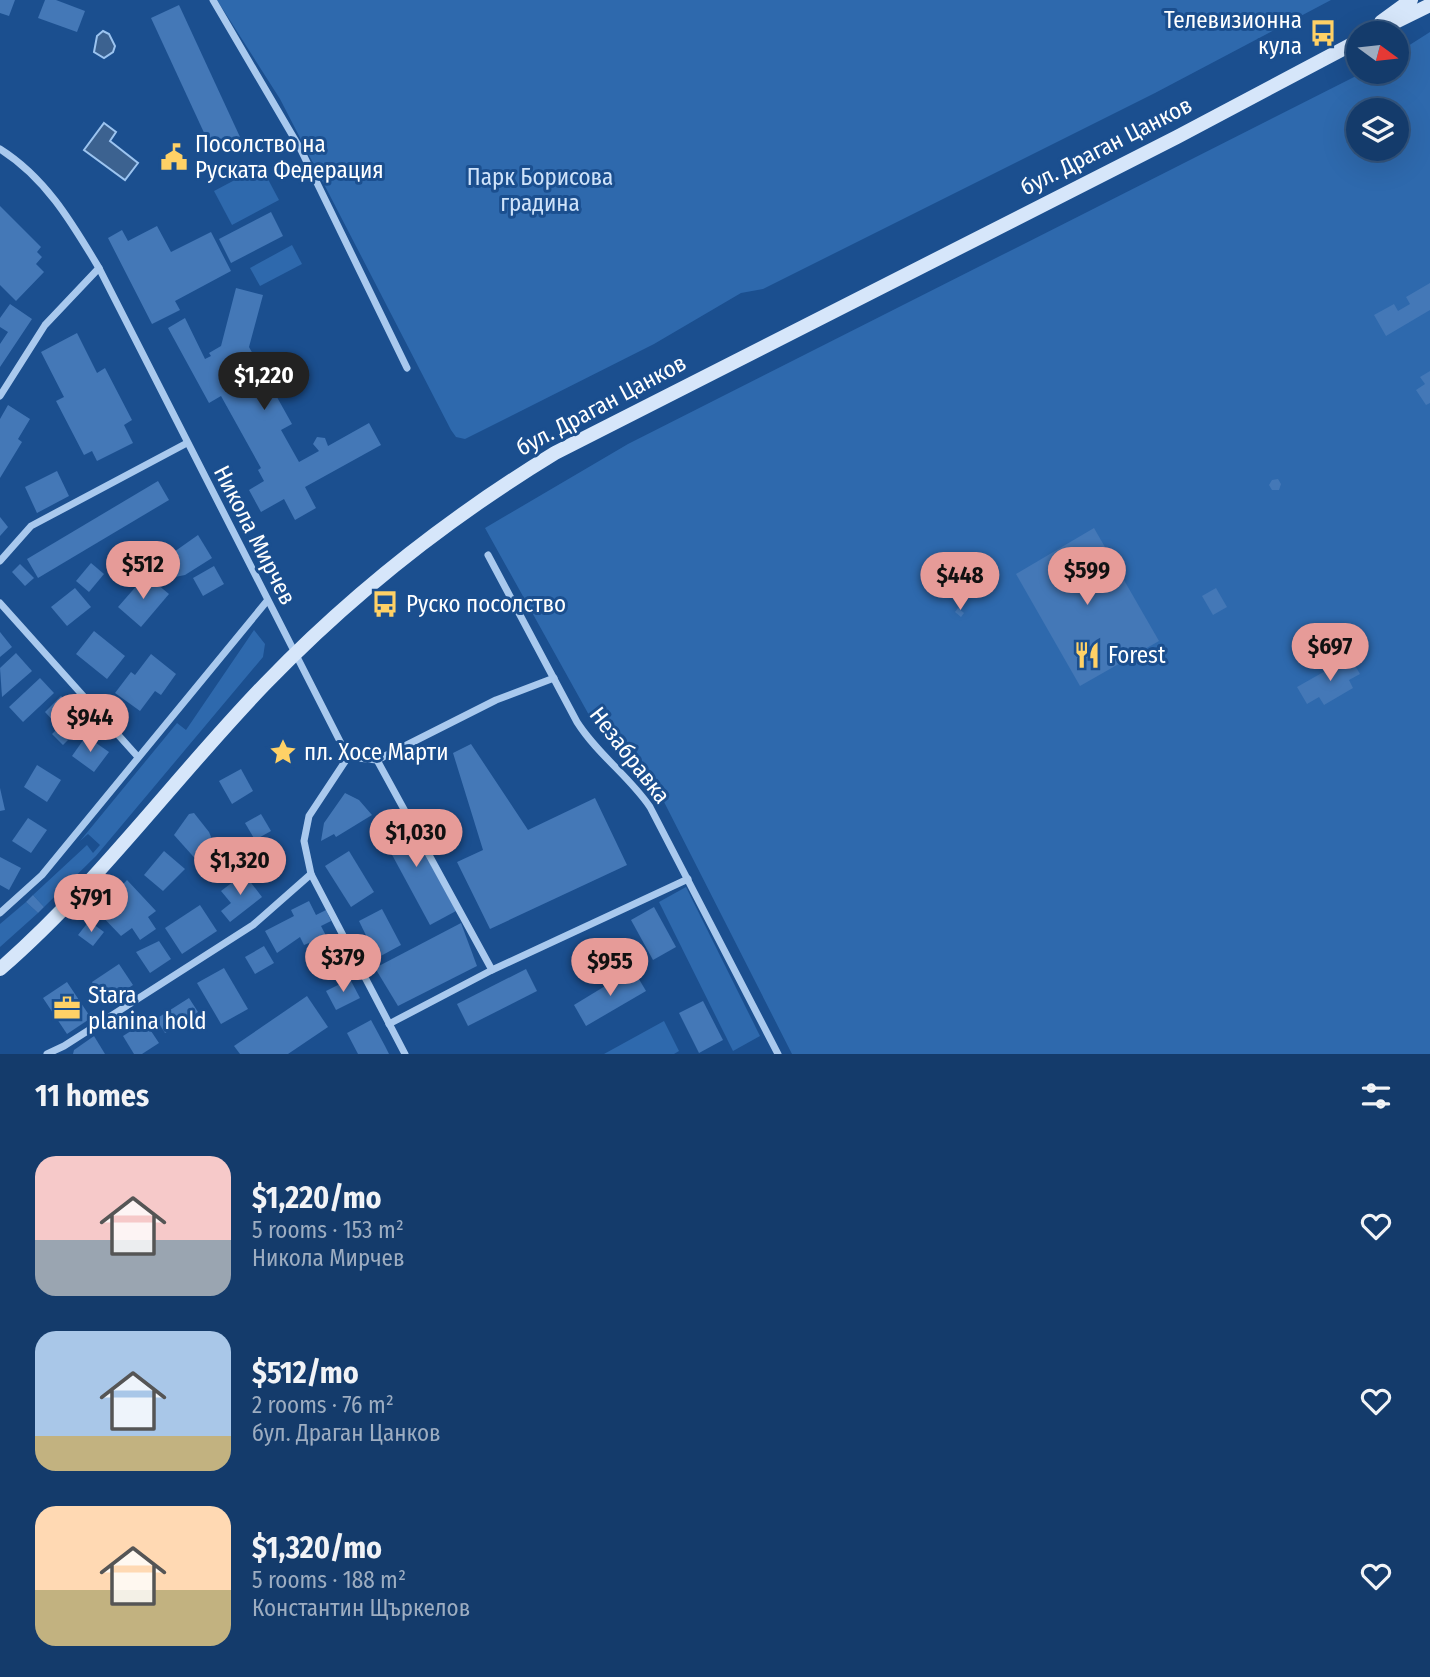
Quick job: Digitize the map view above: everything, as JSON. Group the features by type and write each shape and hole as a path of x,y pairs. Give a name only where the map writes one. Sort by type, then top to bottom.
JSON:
{"main road":[{"path":"1382,21 1411,0"},
{"path":"1397,21 1430,5"},
{"name":"бул. Драган Цанков","path":"0,969 47,927 127,843 230,722 294,655 394,566 467,508 555,453 1177,137 1346,46"}],"street":[{"path":"213,0 301,150 407,368"},
{"name":"Никола Мирчев","path":"0,149 15,158 61,204 99,268 348,757"},
{"path":"0,396 45,326 99,268"},
{"path":"0,561 31,526 187,443"},
{"name":"Незабравка","path":"488,555 594,748 639,790 650,807 778,1054"},
{"path":"0,913 42,875 267,601"},
{"path":"0,603 138,757"},
{"path":"405,1054 311,874 304,841 309,816 348,757 377,760 496,700 554,678"},
{"path":"377,760 492,970"},
{"path":"47,1054 66,1050 253,925 311,874"},
{"path":"389,1024 492,970 688,879"}],"green space":[{"name":"Парк Борисова градина","path":"217,0 1331,0 1155,93 763,289 741,293 654,344 465,439 456,437 451,430 280,99"},
{"path":"1430,32 1430,1054 792,1054 661,796 594,724 485,528 628,444 1346,81 1346,84 1409,84 1409,45"},
{"path":"261,166 279,200 232,225 214,191"},
{"path":"292,245 302,264 260,286 250,268"},
{"path":"254,630 265,644 263,657 96,856 44,907 33,895 87,845 93,853 100,845 88,834 80,841 177,723 186,730"},
{"path":"686,887 760,1036 733,1051 659,902"},
{"path":"26,902 38,913 0,947 0,924"},
{"path":"664,1021 679,1051 674,1054 604,1054"}],"shaded area":[{"path":"103,31 109,34 115,46 113,52 104,58 94,52 97,36"},
{"path":"104,123 116,132 110,141 138,163 125,180 84,150"}],"building":[{"path":"0,0 15,0 9,16 0,13"},
{"path":"45,0 56,0 85,11 77,32 38,18"},
{"path":"179,5 240,137 212,150 151,18"},
{"path":"0,206 41,247 37,252 42,257 36,264 44,272 16,301 0,285"},
{"path":"271,212 283,236 231,263 219,239"},
{"path":"157,226 171,252 211,232 231,271 175,301 180,310 152,324 108,238 122,230 128,241"},
{"path":"1430,283 1430,310 1386,336 1374,315 1394,304 1398,311 1410,304 1406,297"},
{"path":"236,288 263,295 249,347 292,424 281,430 299,462 319,451 313,444 317,437 325,438 328,446 369,423 381,445 305,487 316,508 295,520 284,499 261,512 249,490 264,481 258,470 261,468 221,396 209,403 168,328 185,318 205,359 211,356 209,353 221,346"},
{"path":"10,304 32,319 0,367 0,344 8,332 0,327 0,318"},
{"path":"77,333 97,373 105,368 132,420 124,425 133,443 97,461 92,451 84,455 56,401 64,397 41,352"},
{"path":"1430,371 1430,403 1426,405 1416,390 1425,384 1420,377"},
{"path":"8,405 30,419 18,439 22,442 0,478 0,419"},
{"path":"57,471 69,496 37,513 25,487"},
{"path":"1278,479 1281,484 1279,490 1272,490 1269,485 1272,480"},
{"path":"158,481 169,500 38,578 27,559"},
{"path":"0,517 8,527 0,536"},
{"path":"1094,528 1159,641 1080,686 1016,574"},
{"path":"198,535 212,558 185,575 175,577 164,559"},
{"path":"91,563 104,574 89,592 76,581"},
{"path":"20,564 34,578 25,586 12,572"},
{"path":"214,566 224,584 203,596 193,578"},
{"path":"146,575 169,594 141,627 118,607"},
{"path":"75,588 91,607 67,626 51,607"},
{"path":"1216,588 1227,607 1213,615 1202,596"},
{"path":"958,608 964,613 961,617 955,612"},
{"path":"94,631 125,656 107,679 76,654"},
{"path":"0,632 12,647 0,657"},
{"path":"16,653 32,671 2,697 0,668"},
{"path":"151,654 176,674 161,695 155,691 140,711 115,693 131,672 135,675"},
{"path":"1350,657 1360,674 1349,680 1353,688 1324,705 1319,697 1307,704 1297,687"},
{"path":"40,678 54,693 23,722 9,707"},
{"path":"61,696 86,722 63,745 52,734 59,727 45,712"},
{"path":"86,736 109,752 94,772 72,756"},
{"path":"471,744 528,830 595,798 627,865 490,929 457,862 483,850 453,753"},
{"path":"37,765 61,780 47,802 24,787"},
{"path":"241,769 253,791 232,804 219,781"},
{"path":"0,788 5,810 0,811"},
{"path":"345,793 359,800 372,815 336,837 334,834 321,841 324,823"},
{"path":"402,812 456,911 430,925 377,827"},
{"path":"194,813 209,832 217,851 200,864 174,835 189,814"},
{"path":"261,814 271,831 255,840 245,823"},
{"path":"28,818 47,830 31,853 12,841"},
{"path":"164,851 185,869 163,891 144,875"},
{"path":"349,851 374,892 351,907 325,866"},
{"path":"0,857 21,868 9,890 0,885"},
{"path":"242,871 262,897 230,922 221,911 231,903 221,891 238,878 236,875"},
{"path":"127,880 156,911 148,917 156,929 140,940 132,928 121,936 98,912"},
{"path":"33,895 44,907 38,913 26,902"},
{"path":"309,901 316,915 326,910 331,921 321,926 340,963 319,973 311,957 315,955 309,943 304,945 300,937 277,953 265,931 294,916 291,910"},
{"path":"200,905 217,931 182,954 165,928"},
{"path":"654,907 676,947 653,960 631,920"},
{"path":"382,909 401,945 377,958 359,921"},
{"path":"89,921 104,932 93,946 78,935"},
{"path":"461,923 477,966 398,1006 375,968"},
{"path":"159,941 171,959 150,973 136,952"},
{"path":"264,946 274,963 255,974 245,957"},
{"path":"119,964 133,985 104,1004 92,982"},
{"path":"224,968 248,1009 221,1024 197,983"},
{"path":"526,969 537,991 468,1026 457,1004"},
{"path":"633,969 646,991 586,1026 574,1005"},
{"path":"350,979 360,998 336,1010 326,991"},
{"name":"Stara planina hold","path":"67,982 91,1018 67,1034 43,998"},
{"path":"307,996 328,1027 288,1054 240,1054 234,1046"},
{"path":"189,998 198,1012 165,1033 156,1019"},
{"path":"703,1001 723,1040 699,1053 679,1013"},
{"path":"371,1020 389,1054 358,1054 347,1033"},
{"path":"145,1022 159,1043 142,1054 134,1054 123,1036"},
{"path":"94,1036 105,1054 73,1054 74,1050"}],"place":[{"name":"Телевизионна кула","path":"1323,33"},
{"name":"Посолство на Руската Федерация","path":"174,157"},
{"name":"Руско посолство","path":"385,604"},
{"name":"Forest","path":"1087,655"},
{"name":"пл. Хосе Марти","path":"283,752"},
{"name":"Stara planina hold","path":"67,1008"}]}
